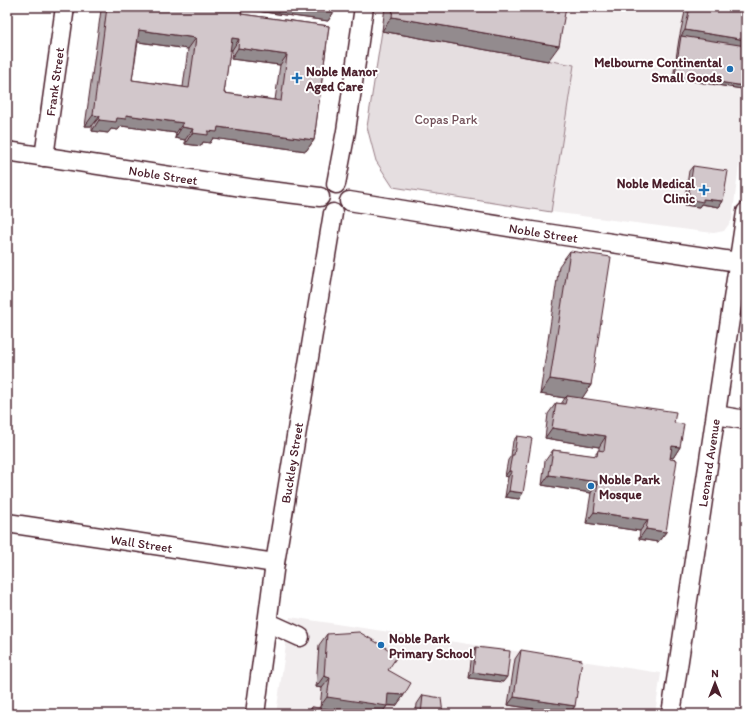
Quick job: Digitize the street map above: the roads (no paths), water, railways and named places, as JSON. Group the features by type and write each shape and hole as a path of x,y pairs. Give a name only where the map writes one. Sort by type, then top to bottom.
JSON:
{"street":[{"name":"Frank Street","path":"44,157 65,7"},
{"path":"336,184 346,131 364,7"},
{"name":"Noble Street","path":"7,151 262,190 320,197"},
{"path":"336,184 345,188 350,198 346,207 342,211 333,213 324,209 321,204 320,197 325,187 336,184"},
{"name":"Noble Street","path":"349,201 532,231 738,262"},
{"name":"Leonard Avenue","path":"671,714 746,212"},
{"name":"Buckley Street","path":"255,714 275,563 333,213"},
{"path":"716,415 746,420"},
{"name":"Wall Street","path":"7,523 275,563"},
{"path":"267,622 300,637"}],"place":[{"name":"Melbourne Continental Small Goods","path":"730,69"},
{"name":"Noble Manor Aged Care","path":"297,78"},
{"name":"Noble Medical Clinic","path":"704,190"},
{"name":"Noble Park Mosque","path":"591,486"},
{"name":"Noble Park Primary School","path":"381,645"}],"park label":[{"name":"Copas Park","path":"446,119"}]}
